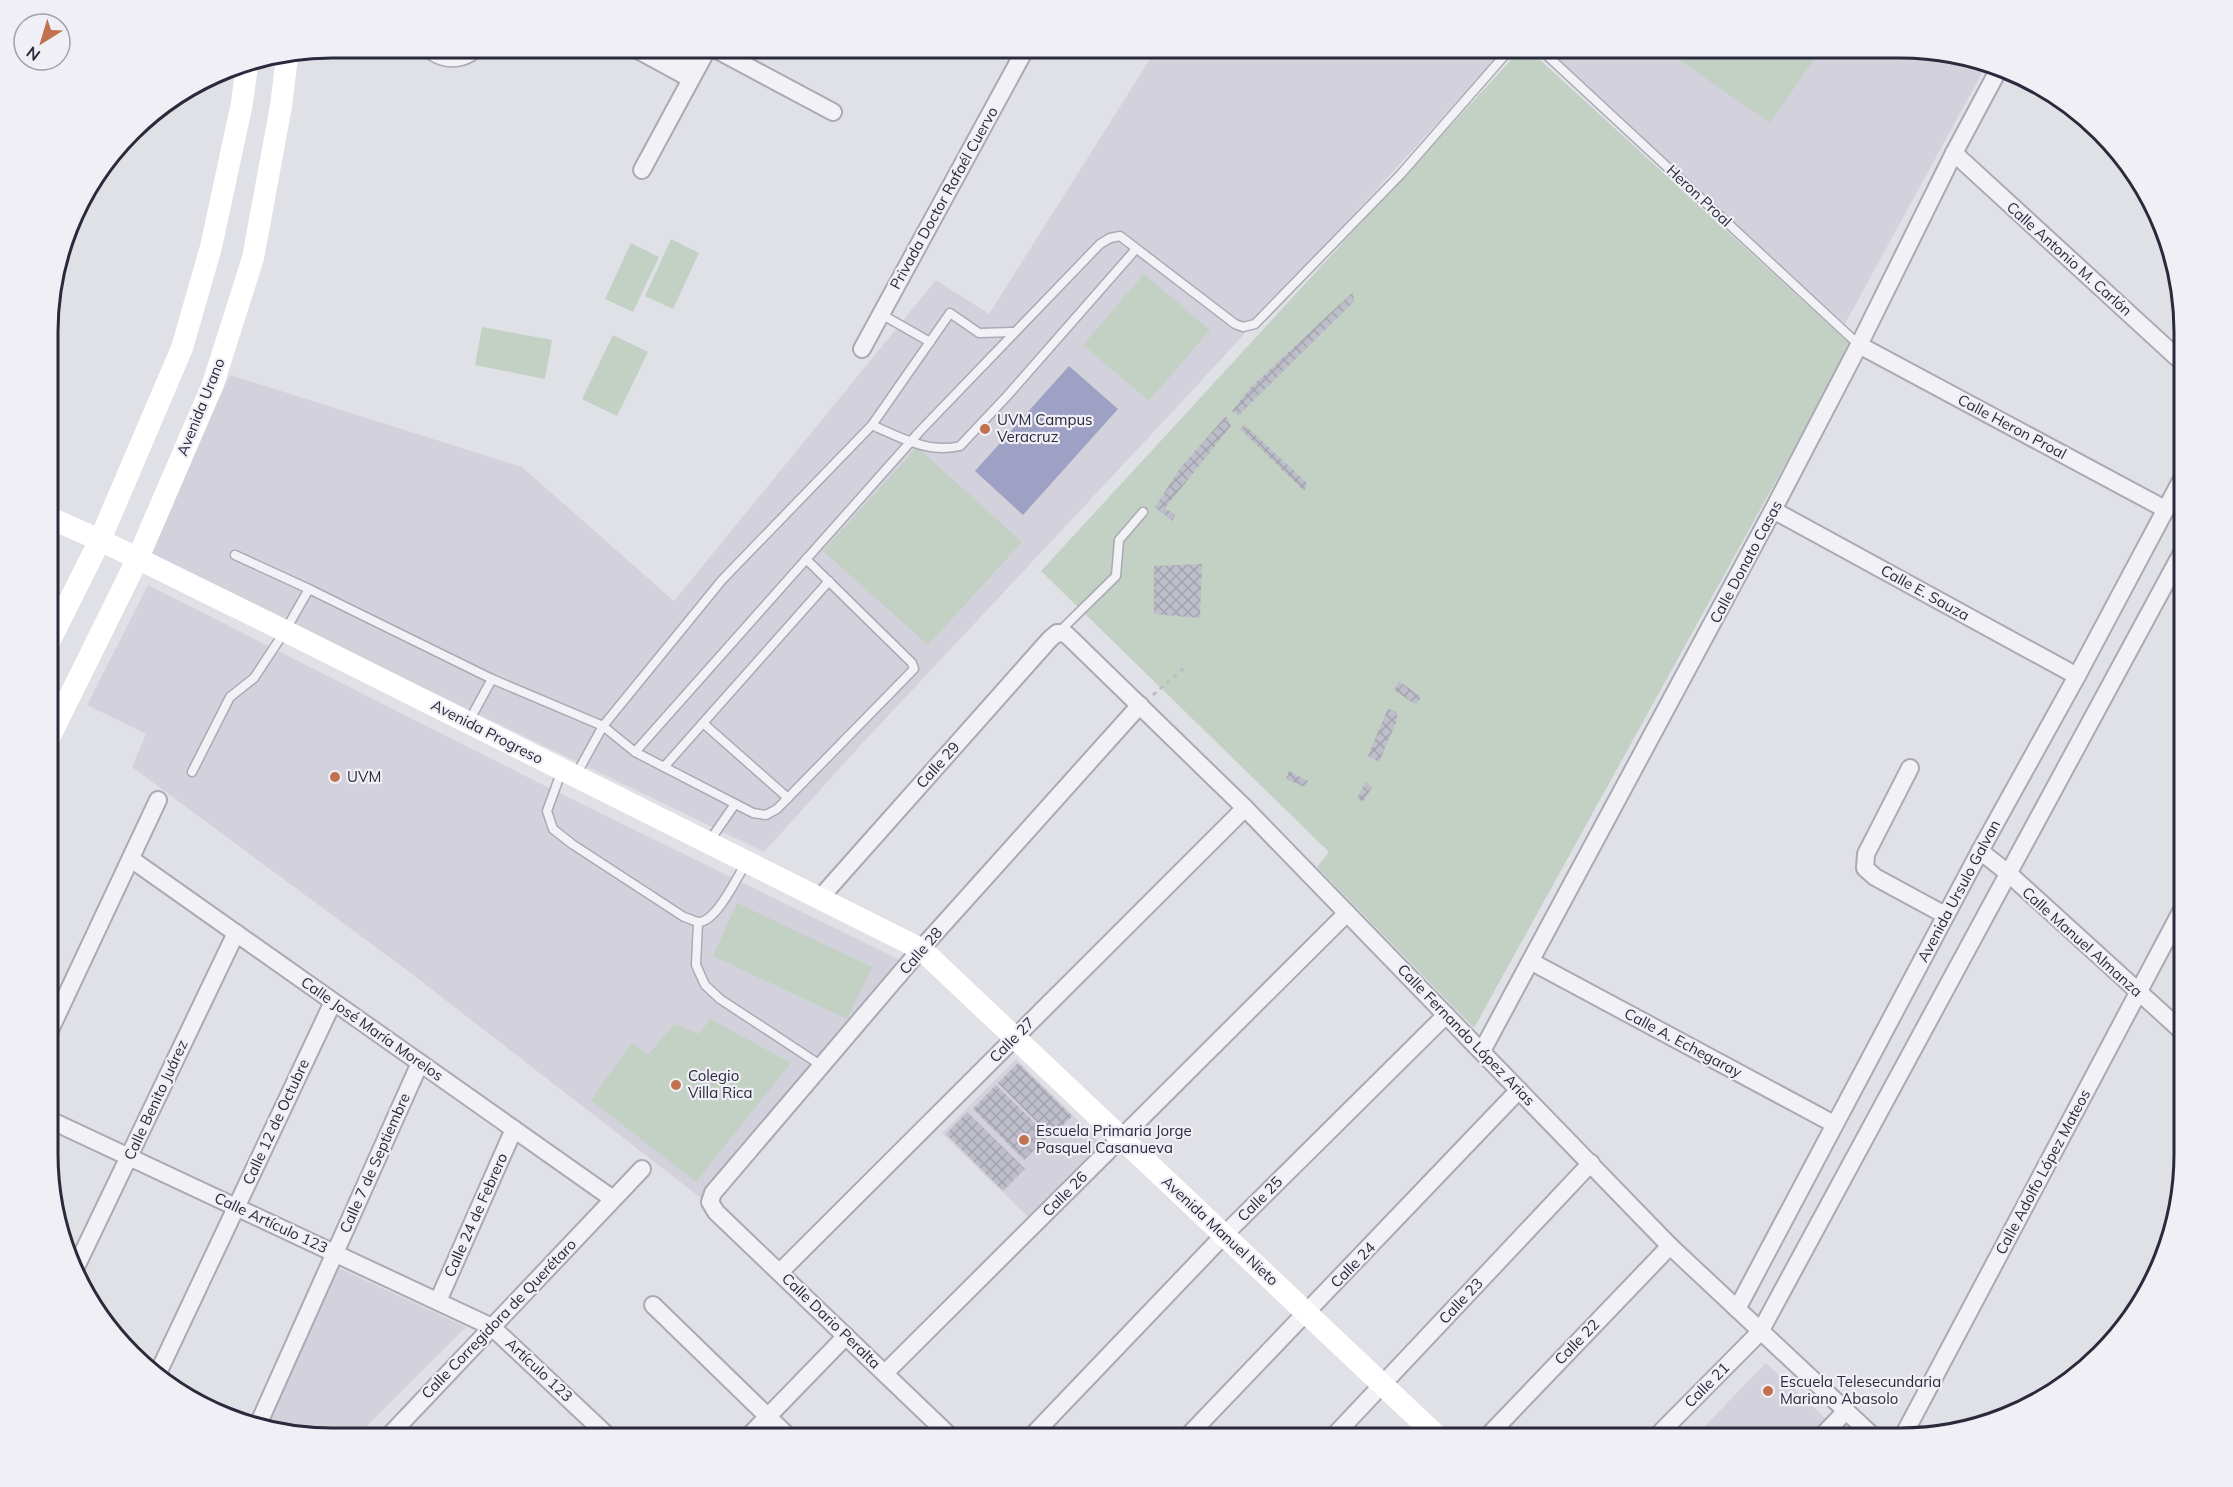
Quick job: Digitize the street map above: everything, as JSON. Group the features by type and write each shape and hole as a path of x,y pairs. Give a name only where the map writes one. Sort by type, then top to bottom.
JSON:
{"street":[{"path":"659,58 695,72"},
{"path":"678,58 695,72"},
{"path":"642,170 703,58"},
{"path":"732,58 833,112"},
{"name":"Privada Doctor Rafaél Cuervo","path":"862,349 1021,58"},
{"name":"Avenida Urano","path":"58,720 138,558 213,384 253,258 281,106 286,63"},
{"path":"58,624 100,540 182,348 212,247 242,104 246,72"},
{"name":"Calle Donato Casas","path":"1482,1052 1773,510 1995,75"},
{"name":"Calle Antonio M. Carlón","path":"1954,153 2174,355"},
{"name":"Calle Heron Proal","path":"1859,345 2165,509"},
{"name":"Avenida Ursulo Galvan","path":"1737,1310 1945,915 2077,676 2174,493"},
{"name":"Calle E. Sauza","path":"1773,510 2077,676"},
{"name":"Avenida Progreso","path":"58,522 138,558 921,950"},
{"path":"1760,1332 2174,567"},
{"name":"Calle Fernando López Arias","path":"1057,633 1066,634 1245,808 1670,1245 1865,1429"},
{"name":"Calle 29","path":"820,898 1057,633"},
{"name":"Calle 28","path":"710,1202 713,1193 921,950 1140,705"},
{"path":"1910,768 1866,854 1865,868 1875,877 1945,915"},
{"path":"58,1013 158,800"},
{"name":"Calle 27","path":"780,1272 1245,808"},
{"name":"Calle Manuel Almanza","path":"1980,851 2008,873 2174,1024"},
{"name":"Calle José María Morelos","path":"131,859 613,1199"},
{"name":"Calle 26","path":"885,1373 1347,913"},
{"name":"Calle Adolfo López Mateos","path":"1907,1429 2174,925"},
{"name":"Calle Benito Juárez","path":"79,1260 236,933"},
{"name":"Avenida Manuel Nieto","path":"921,950 1430,1429"},
{"name":"Calle A. Echegaray","path":"1532,962 1834,1124"},
{"name":"Calle 12 de Octubre","path":"161,1368 333,1002"},
{"name":"Calle 25","path":"1039,1429 1224,1235 1446,1015"},
{"name":"Calle 7 de Septiembre","path":"260,1419 420,1063"},
{"name":"Calle 24","path":"1195,1429 1519,1090"},
{"name":"Calle Artículo 123","path":"58,1124 492,1327"},
{"name":"Calle 24 de Febrero","path":"438,1301 514,1129"},
{"name":"Calle 23","path":"1340,1429 1591,1163"},
{"name":"Calle Corregidora de Querétaro","path":"395,1429 642,1169"},
{"name":"Calle Dario Peralta","path":"710,1202 716,1212 943,1429"},
{"name":"Calle 22","path":"1494,1429 1670,1245"},
{"path":"652,1305 781,1429"},
{"name":"Artículo 123","path":"492,1327 600,1429"},
{"name":"Calle 21","path":"1663,1429 1760,1332"},
{"path":"756,1429 846,1336"},
{"path":"1829,1429 1846,1411"}],"lane":[{"path":"434,58 444,63 455,64 465,58"},
{"path":"635,752 910,442 1013,332 1100,244 1110,238 1120,236 1234,324 1243,327 1255,324 1400,175 1501,58"},
{"name":"Heron Proal","path":"1550,58 1859,345"},
{"path":"872,425 910,442 940,448 960,446 1008,395 1136,249"},
{"path":"747,862 720,906 709,919 698,922 684,917 572,844 553,829 547,811 568,773 603,726 722,580 872,425 950,313 979,333 1013,332"},
{"path":"881,314 930,342"},
{"path":"1057,633 1116,576 1119,540 1143,512"},
{"path":"235,555 492,680 603,726 635,752 753,813 766,815 777,809 914,669 912,663 806,559"},
{"path":"664,767 829,581"},
{"path":"192,772 230,697 254,678 309,589"},
{"path":"468,723 492,680"},
{"path":"704,723 788,798"},
{"path":"708,843 735,804"},
{"path":"698,922 696,964 705,985 720,999 822,1066"}],"path":[{"path":"1140,705 1184,668"}],"shaded area":[{"name":"UVM Campus Veracruz","path":"1151,58 1497,58 1192,391 858,748 764,852 144,553 230,375 522,467 674,601 936,280 989,314"},
{"path":"1556,58 1900,58 1936,61 1983,71 1845,324"},
{"path":"148,585 545,786 902,961 701,1198 408,971 132,767 146,734 87,705"},
{"name":"Escuela Primaria Jorge Pasquel Casanueva","path":"1016,1059 1105,1147 1032,1221 942,1133"},
{"path":"339,1268 466,1327 364,1429 315,1428 270,1421"},
{"name":"Escuela Telesecundaria Mariano Abasolo","path":"1766,1363 1826,1419 1816,1429 1702,1429"}],"green space":[{"path":"1513,58 1538,58 1851,345 1474,1028 1317,867 1329,852 1041,571"},
{"path":"1676,58 1815,58 1770,123"},
{"path":"671,239 699,253 673,309 645,296"},
{"path":"631,243 659,257 633,312 605,299"},
{"path":"1144,274 1210,330 1149,401 1083,345"},
{"path":"482,327 552,340 545,379 475,365"},
{"path":"613,335 648,352 617,416 582,399"},
{"path":"917,447 1022,542 928,645 823,551"},
{"path":"737,903 872,967 847,1019 713,956"},
{"path":"710,1019 791,1063 696,1182 591,1100 632,1043 648,1055 674,1024 699,1034"}],"water":[{"path":"1069,366 1118,409 1023,515 975,471"}],"building":[{"path":"1353,292 1354,301 1238,416 1232,411 1251,387"},
{"path":"1226,416 1231,426 1165,508 1175,515 1172,521 1155,507 1181,467"},
{"path":"1245,425 1307,483 1304,491 1240,429"},
{"path":"1202,564 1200,618 1154,614 1154,566"},
{"path":"1399,681 1421,697 1416,705 1394,690"},
{"path":"1388,708 1396,712 1398,718 1379,762 1368,756"},
{"path":"1289,771 1308,781 1305,787 1286,779"},
{"path":"1366,782 1372,787 1363,802 1357,798"},
{"path":"1018,1063 1072,1116 1052,1137 998,1083"},
{"path":"996,1085 1048,1136 1024,1160 973,1109"},
{"path":"967,1112 1025,1169 1003,1191 946,1134"}],"place":[{"name":"UVM Campus Veracruz","path":"985,429"},
{"name":"UVM","path":"335,777"},
{"name":"Colegio Villa Rica","path":"676,1085"},
{"name":"Escuela Primaria Jorge Pasquel Casanueva","path":"1024,1140"},
{"name":"Escuela Telesecundaria Mariano Abasolo","path":"1768,1391"}]}
